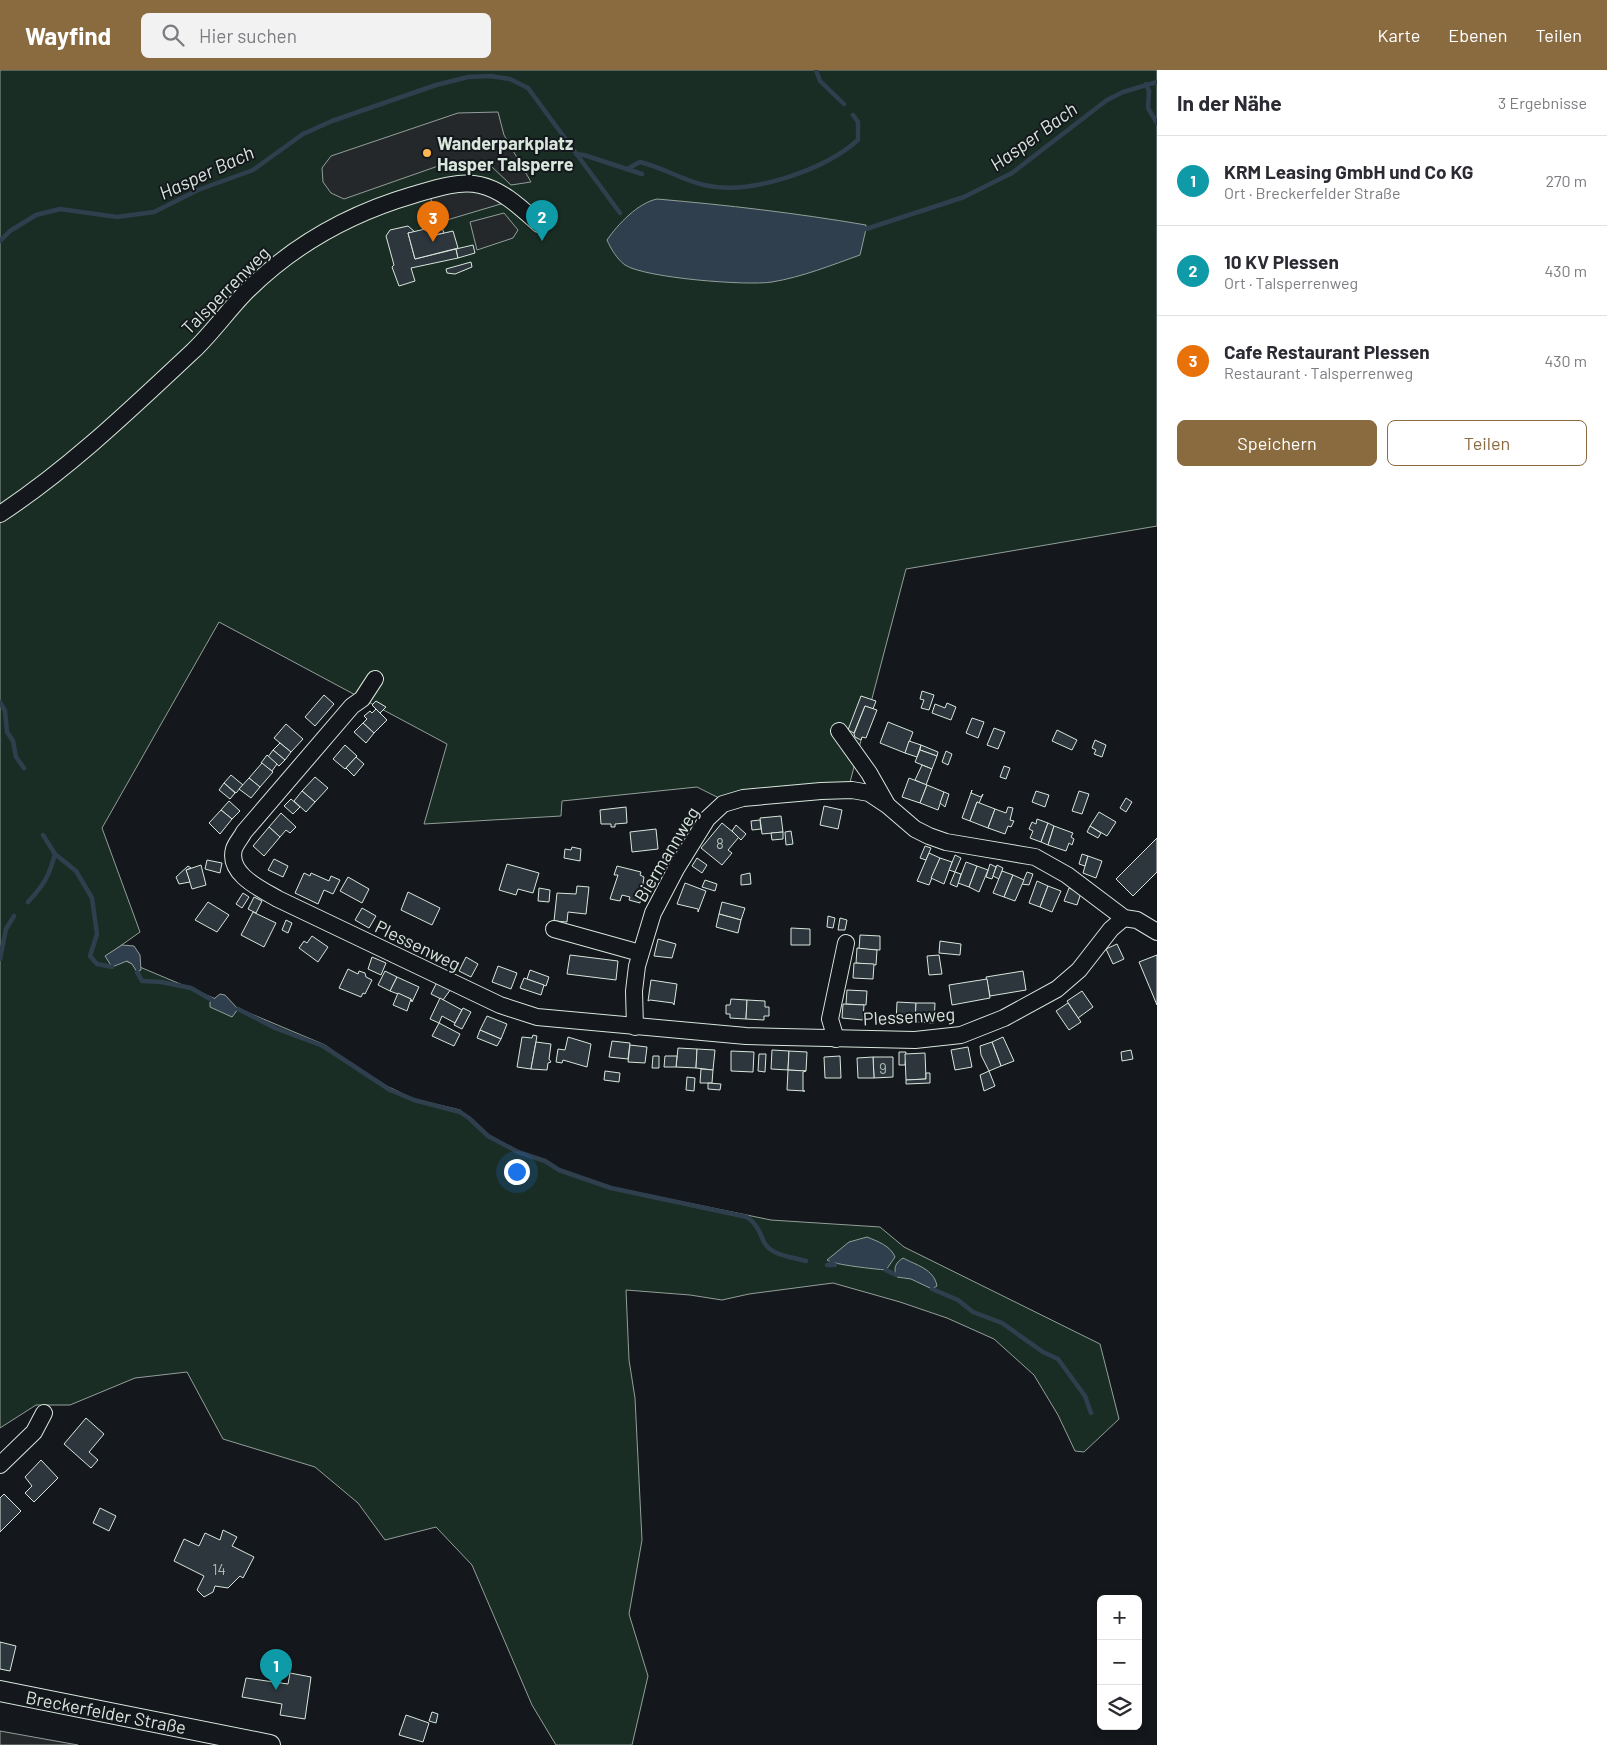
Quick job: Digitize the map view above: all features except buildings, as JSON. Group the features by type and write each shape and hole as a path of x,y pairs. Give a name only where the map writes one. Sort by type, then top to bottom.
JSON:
{"main road":[{"name":"Breckerfelder Straße","path":"0,1691 270,1745"}],"street":[{"name":"Talsperrenweg","path":"0,514 32,493 93,442 195,349 242,296 276,265 316,236 346,219 377,205 427,191 458,184 479,184 498,191 539,224"},
{"name":"Plessenweg","path":"376,679 362,699 352,706 244,832 233,853 236,866 253,885 278,898 500,1005 537,1017 635,1028 746,1036 915,1040 961,1035 1004,1018 1056,989 1079,970 1111,929 1124,918"},
{"path":"839,730 869,773 887,805 915,829 937,839 1035,857 1067,875 1124,918 1136,920 1157,932"},
{"name":"Biermannweg","path":"635,1028 634,991 640,953 653,913 676,869 707,819 722,804 743,798 792,792 852,790 869,793 887,805"},
{"path":"554,930 640,953"},
{"path":"836,1039 830,1019 846,943"},
{"path":"0,1465 34,1432 44,1413"}],"green space":[{"path":"0,70 1157,70 1157,526 906,569 849,786 721,799 697,787 562,801 561,816 424,824 447,744 219,622 102,828 140,932 109,954 325,1045 376,1081 414,1099 460,1110 489,1135 518,1152 546,1160 559,1169 610,1187 771,1220 880,1227 904,1247 1100,1344 1119,1419 1084,1452 1075,1451 1058,1415 1034,1375 994,1339 947,1318 900,1302 833,1283 749,1294 722,1300 690,1295 626,1290 629,1360 635,1398 642,1540 629,1614 648,1676 632,1745 556,1745 532,1705 472,1565 436,1527 385,1540 358,1503 315,1467 223,1439 187,1372 135,1378 70,1405 36,1405 0,1428"}],"shaded area":[{"name":"Wanderparkplatz Hasper Talsperre","path":"498,112 504,135 531,182 511,185 490,165 473,163 441,165 344,199 331,193 323,182 322,168 331,156 458,113"},
{"path":"460,190 495,195 504,203 447,220 445,212 436,215 430,196"},
{"path":"504,213 518,230 513,238 477,250 470,222"},
{"path":"0,1731 78,1745 0,1745"}],"water":[{"path":"657,199 814,217 866,225 866,229 860,255 817,270 772,282 720,282 653,274 625,265 614,254 607,240 629,215 650,201"},
{"path":"122,945 134,946 140,955 141,970 137,972 132,964 127,961 112,967 105,956"},
{"path":"220,994 225,995 238,1009 232,1017 210,1007 210,1002"},
{"path":"867,1237 883,1244 893,1253 895,1257 886,1270 846,1265 827,1260 849,1242"},
{"path":"903,1258 919,1265 932,1275 937,1286 932,1289 911,1279 897,1277 895,1266"}],"waterway":[{"path":"816,70 820,81 844,104"},
{"name":"Hasper Bach","path":"0,241 10,231 36,215 60,209 117,217 154,212 198,190 253,170 303,134 332,121 436,85 468,77 490,76 510,79 528,88 620,213"},
{"name":"Hasper Bach","path":"866,229 964,197 1012,173 1107,100 1123,92 1157,82"},
{"path":"1146,84 1149,91 1148,108 1157,123"},
{"path":"627,169 640,162 704,185 743,187 764,184 806,170 844,151 858,140 858,122 853,115"},
{"path":"576,154 642,174"},
{"path":"0,702 5,711 7,732 13,741 16,757 24,768"},
{"path":"43,835 55,854 76,871 92,898 97,934 90,956 97,964 112,967"},
{"path":"28,902 45,880 55,854"},
{"path":"0,959 6,929 14,916"},
{"path":"137,972 142,981 161,982 191,988 212,1000"},
{"path":"238,1009 275,1028 323,1046 390,1090 414,1100 460,1112 488,1136 518,1152 545,1161 559,1170 611,1188 747,1217 755,1225 767,1247 777,1253 806,1261"},
{"path":"827,1265 835,1265 831,1263"},
{"path":"886,1270 896,1275"},
{"path":"932,1289 958,1300 973,1312 1002,1323 1043,1352 1058,1359 1085,1396 1091,1413"}],"place":[{"name":"Wanderparkplatz Hasper Talsperre","path":"427,153"},
{"name":"10 KV Plessen","path":"542,241"},
{"name":"Cafe Restaurant Plessen","path":"433,242"},
{"name":"KRM Leasing GmbH und Co KG","path":"276,1690"}]}
